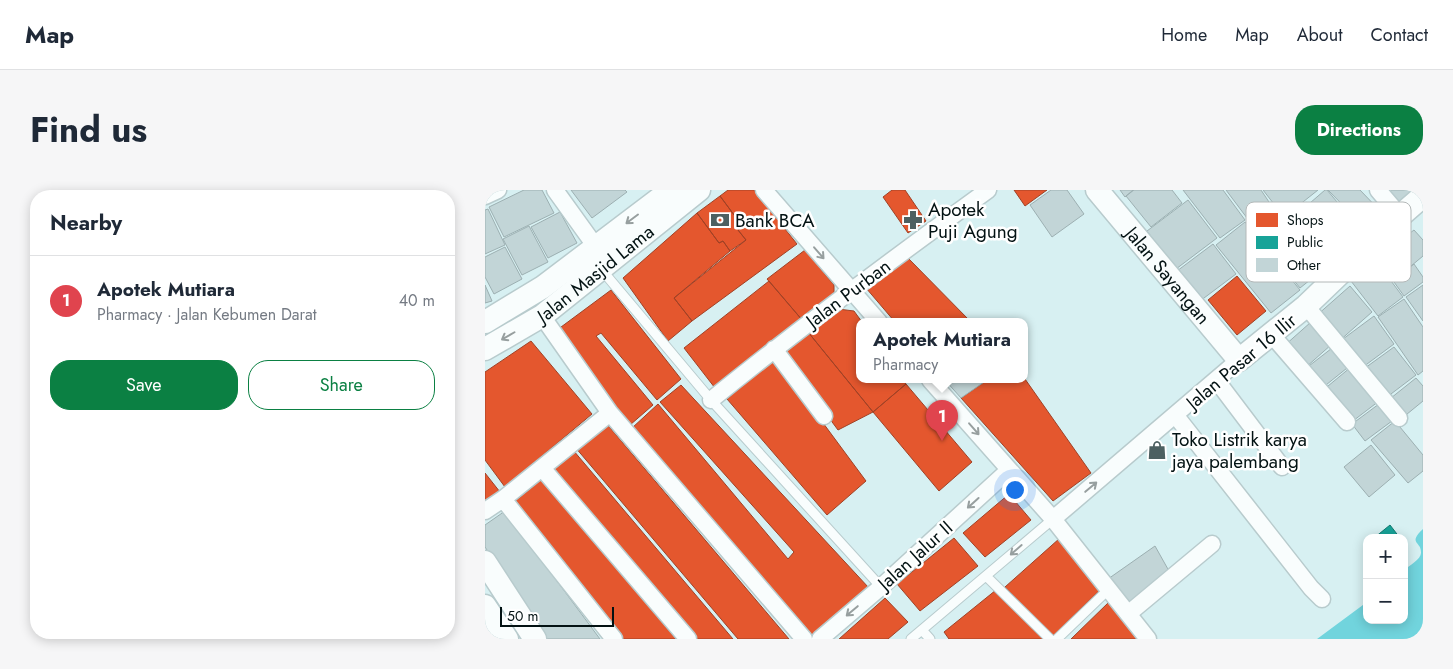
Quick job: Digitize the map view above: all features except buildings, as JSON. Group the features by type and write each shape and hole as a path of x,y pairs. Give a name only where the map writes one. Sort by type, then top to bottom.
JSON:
{"main road":[{"path":"485,322 543,287 671,190"},
{"name":"Jalan Masjid Lama","path":"485,349 542,316 699,190"},
{"name":"Jalan Sayangan","path":"1097,190 1239,360"},
{"name":"Jalan Pasar 16 Ilir","path":"1411,206 1423,196"},
{"name":"Jalan Pasar 16 Ilir","path":"1239,360 1306,306 1331,282"},
{"path":"485,562 535,639"},
{"path":"485,606 507,639"}],"street":[{"path":"485,196 498,190"},
{"path":"555,190 596,247"},
{"path":"764,190 876,318"},
{"name":"Jalan Purban","path":"711,400 773,349 988,190"},
{"path":"1378,190 1388,202"},
{"path":"1306,306 1399,418"},
{"path":"542,316 610,413 804,639"},
{"path":"1271,334 1347,422"},
{"path":"773,349 824,416"},
{"name":"Jalan Pasar 16 Ilir","path":"1053,519 1217,381 1239,360"},
{"path":"1217,381 1282,467"},
{"path":"933,383 1053,519 1148,639"},
{"path":"485,511 503,499 610,413"},
{"path":"1176,416 1311,588 1322,598"},
{"path":"542,468 688,639"},
{"name":"Jalan Jalur II","path":"819,639 881,586 1009,470"},
{"path":"503,499 614,639"},
{"path":"1128,614 1212,544"}],"lane":[{"path":"601,270 711,400 881,586"},
{"path":"911,639 1053,519"},
{"path":"987,576 1050,639"},
{"path":"1057,639 1109,589"},
{"path":"922,630 931,639"}],"water":[{"path":"1423,529 1423,639 1317,639 1363,605 1363,624 1408,624 1408,567 1417,560 1421,553 1416,540 1418,534"}],"place":[{"name":"Bank BCA","path":"720,220"},
{"name":"Apotek Puji Agung","path":"913,220"},
{"name":"Apotek Mutiara","path":"942,441"},
{"name":"Toko Listrik karya jaya palembang","path":"1157,450"}]}
